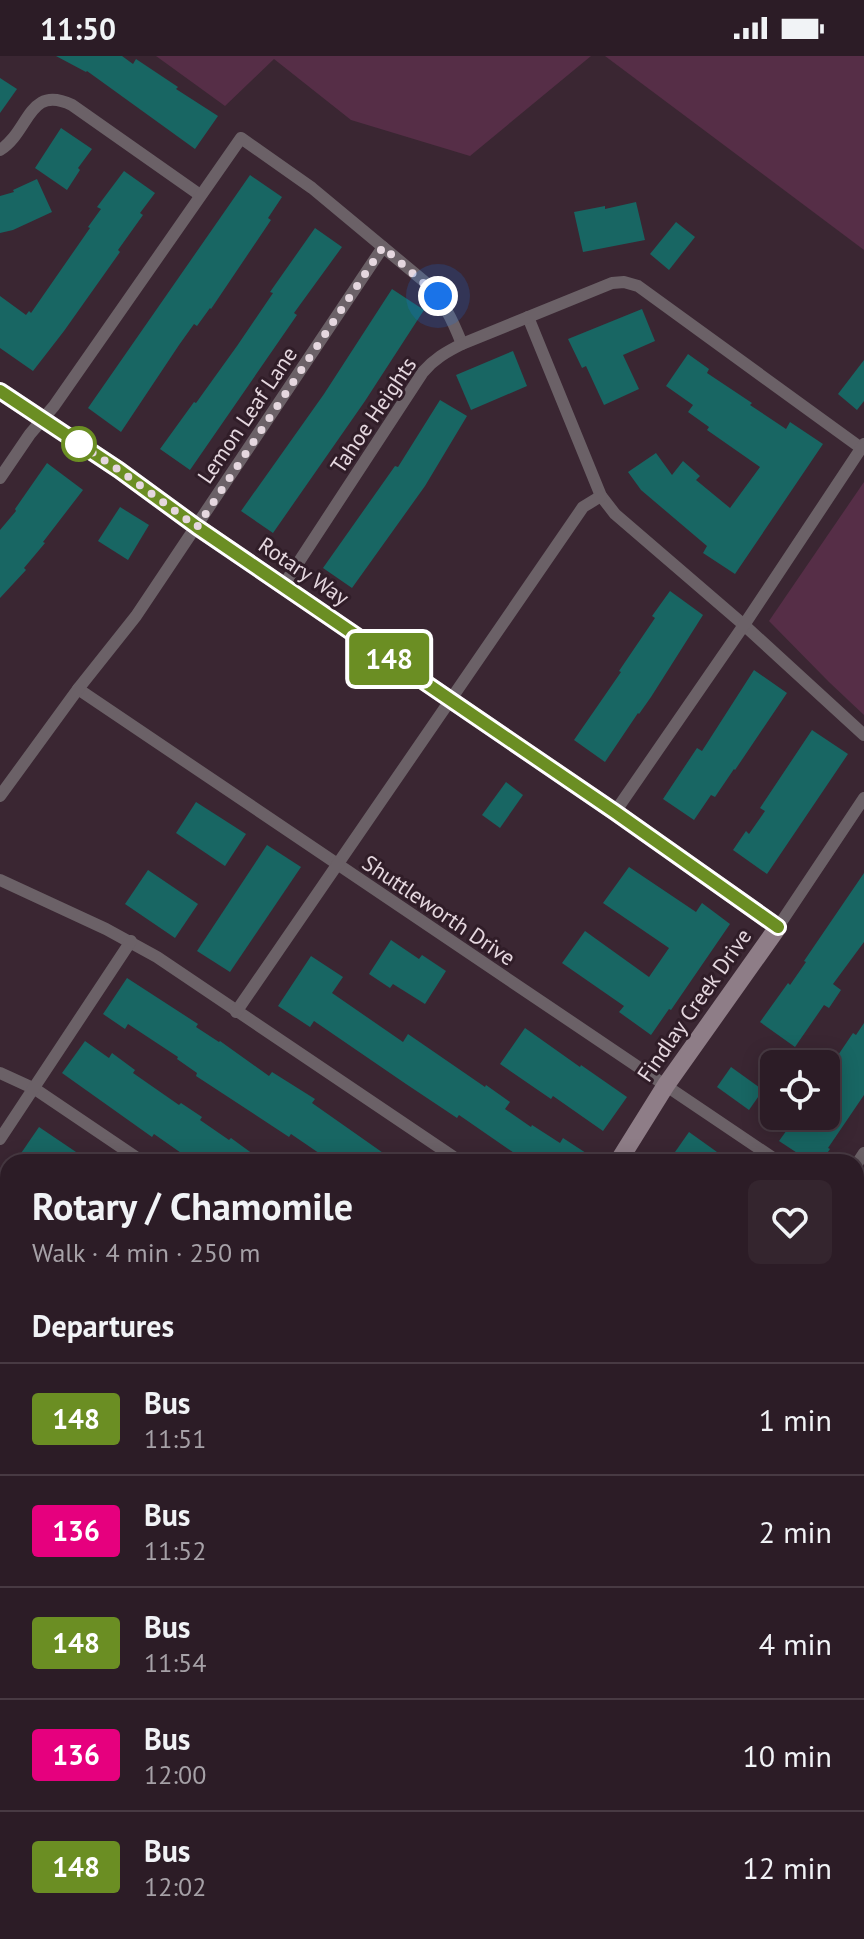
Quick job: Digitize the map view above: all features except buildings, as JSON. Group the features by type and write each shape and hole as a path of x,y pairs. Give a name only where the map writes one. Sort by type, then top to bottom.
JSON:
{"street":[{"path":"0,150 11,142 44,99 59,98 200,195"},
{"path":"0,478 30,434 54,406 241,138 312,188 438,296 450,314 462,344"},
{"name":"Lemon Leaf Lane","path":"0,796 136,616 383,247"},
{"name":"Tahoe Heights","path":"283,586 423,372 441,355 612,283 638,286 863,446"},
{"path":"528,317 601,496 615,514 744,625 864,735"},
{"name":"Rotary Way","path":"0,391 119,470 778,927"},
{"path":"615,812 863,446"},
{"path":"236,1012 583,507 601,496"},
{"name":"Shuttleworth Drive","path":"78,689 767,1154"},
{"name":"Findlay Creek Drive","path":"623,1154 666,1085 778,927 864,798"},
{"path":"0,880 131,941 449,1154"},
{"path":"0,1139 131,941"},
{"path":"0,1073 35,1089 131,1154"}],"shaded area":[{"path":"156,56 591,56 470,156 351,120 274,59 225,106"},
{"path":"605,56 864,56 864,250"},
{"path":"864,482 864,715 769,621"}],"bus line":[{"name":"148","path":"0,391 119,470 778,927"}],"route":[{"path":"79,444 68,436 197,527 383,247 438,296"}]}
